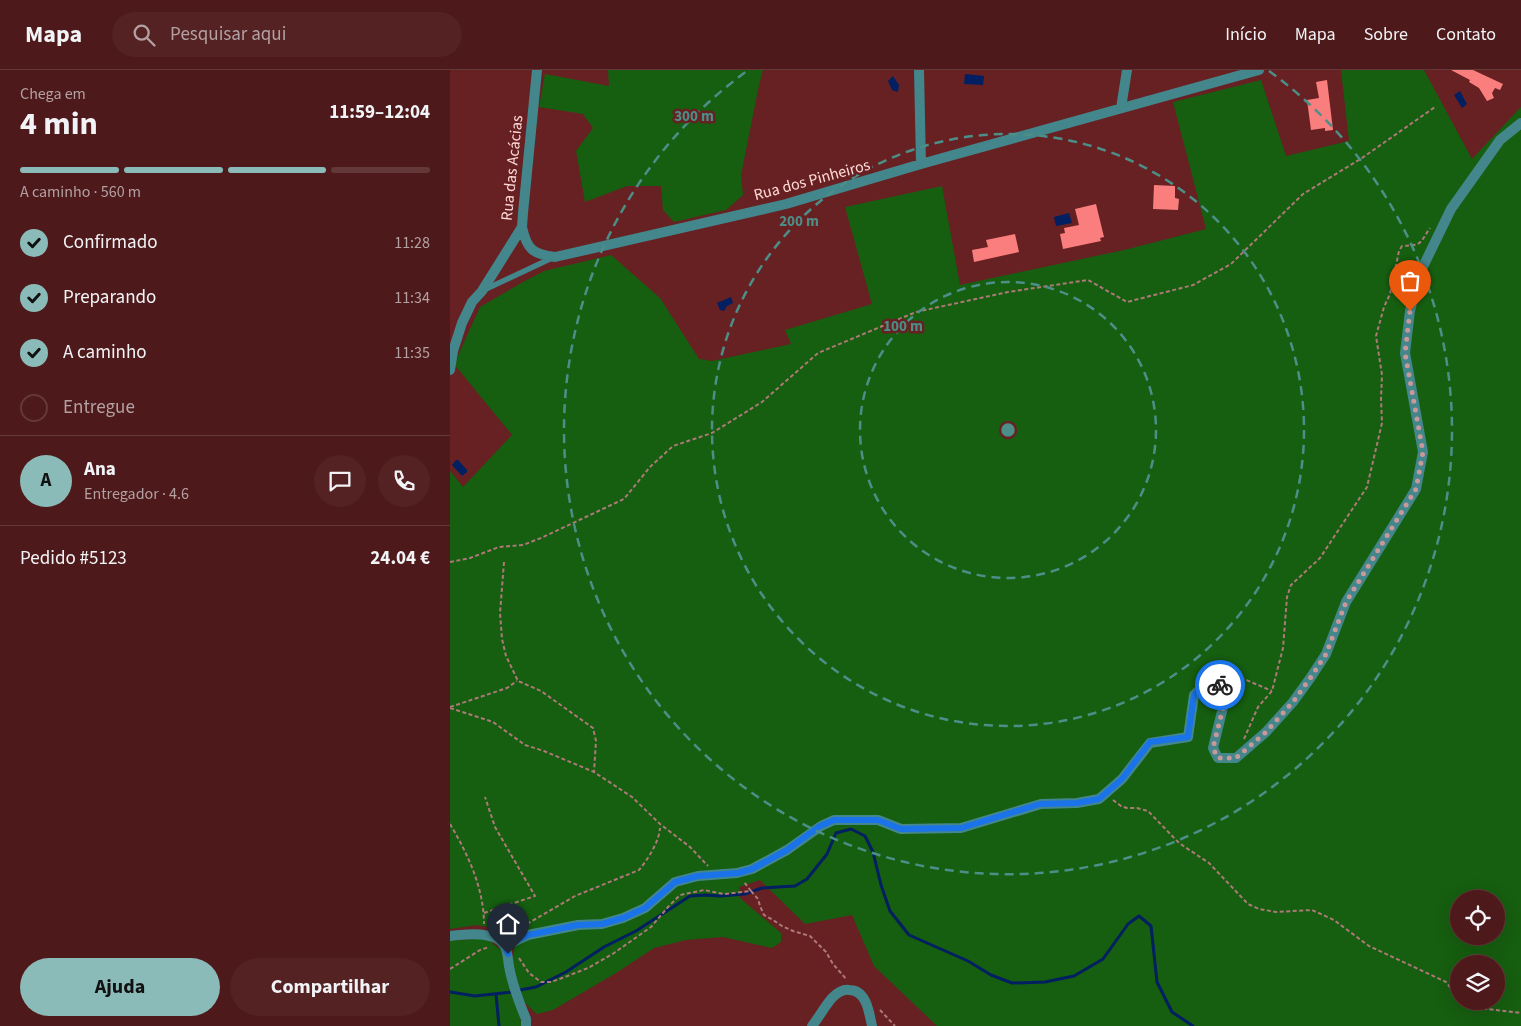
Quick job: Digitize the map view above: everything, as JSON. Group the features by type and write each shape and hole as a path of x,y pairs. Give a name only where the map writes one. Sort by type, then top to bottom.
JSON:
{"street":[{"name":"Rua das Acácias","path":"450,370 453,351 462,323 472,302 482,290 522,227 537,70"},
{"path":"919,70 920,164"},
{"path":"1122,108 1127,70"},
{"name":"Rua dos Pinheiros","path":"522,227 525,239 531,250 540,255 555,257 786,204 920,164 1259,70"},
{"path":"503,944 528,935 578,925 602,924 623,918 645,908 675,882 698,876 738,873 752,869 820,826 834,820 878,820 901,829 961,828 1040,804 1077,803 1099,799 1122,779 1150,742 1188,737 1194,695 1203,686 1218,683 1227,692 1213,748 1218,758 1236,758 1242,754 1266,732 1293,702 1326,654 1346,602 1416,489 1423,452 1405,353 1410,311 1418,277 1451,209 1500,140 1521,123"},
{"path":"450,936 484,934 503,944 526,1019 526,1026"},
{"path":"812,1026 832,998 839,992 847,989 859,992 868,1007 872,1026"}],"lane":[{"path":"482,290 555,257"}],"path":[{"path":"450,562 470,558 499,547 523,544 541,538 624,499 650,467 673,446 712,433 762,402 818,353 916,312 1008,292 1088,280 1127,302 1192,285 1231,264 1303,194 1362,158 1435,107"},
{"path":"1242,754 1244,736 1258,708 1272,691 1283,648 1287,597 1291,585 1320,558 1367,487 1382,423 1382,375 1376,336 1384,307 1390,294 1399,251 1402,246 1417,245 1422,242 1432,226"},
{"path":"504,562 500,613 502,639 506,656 518,681 541,691 594,728 596,741 594,772"},
{"path":"1204,675 1223,670 1272,691"},
{"path":"450,708 507,688 518,681"},
{"path":"450,708 493,722 525,745 594,772 632,797 660,824 690,847 716,874"},
{"path":"1105,794 1120,806 1148,811 1179,843 1209,863 1248,904 1259,909 1276,912 1312,910 1340,924 1369,946 1446,982 1450,987"},
{"path":"484,913 535,896 495,827 486,797"},
{"path":"450,824 476,878 484,913 484,934"},
{"path":"521,928 575,896 639,870 657,843 660,828"},
{"path":"738,873 758,898 764,915 782,926 810,936 826,952 833,964 859,992"},
{"path":"450,970 480,950 503,944 514,952 529,973 540,982 551,982 588,968 614,953 651,927 680,896 704,890 724,894 751,891"},
{"path":"878,1009 894,1026"},
{"path":"1496,1010 1521,1013"}],"green space":[{"path":"608,70 763,70 741,175 743,195 726,210 674,222 663,210 661,186 627,186 585,202 576,151 593,128 583,114 539,107 545,74 609,86"},
{"path":"1341,70 1424,70 1472,159 1521,107 1521,1026 937,1026 874,966 852,915 805,924 760,880 739,887 740,898 781,933 781,942 772,948 723,937 686,940 654,948 553,1010 537,1014 531,1009 520,993 516,980 513,960 514,947 498,929 477,925 450,929 450,471 463,487 512,435 454,364 480,307 544,271 611,255 660,298 699,359 712,361 791,344 785,330 872,304 845,207 942,186 960,285 1124,250 1206,229 1173,102 1261,80 1286,156 1349,141"},
{"path":"486,938 501,950 522,1026 450,1026 450,941"}],"shaded area":[{"path":"965,74 984,76 983,85 964,84"},
{"path":"893,76 899,85 898,92 892,90 888,81"},
{"path":"1460,91 1467,104 1462,108 1454,95"},
{"path":"1069,213 1072,223 1056,226 1054,217"},
{"path":"731,297 733,303 727,306 724,311 720,310 717,303"},
{"path":"456,460 467,470 462,476 452,465"}],"building":[{"path":"1451,70 1473,70 1503,84 1500,90 1495,88 1492,93 1494,98 1487,101 1479,88 1469,82 1470,80"},
{"path":"1327,80 1333,130 1325,131 1325,128 1311,130 1307,100 1319,98 1316,82"},
{"path":"1154,185 1175,186 1175,198 1179,199 1178,210 1153,209"},
{"path":"1096,204 1104,237 1100,238 1101,241 1063,249 1060,234 1065,233 1064,228 1079,225 1075,209"},
{"path":"1015,234 1019,252 974,262 972,250 988,247 986,240"}],"waterway":[{"path":"520,990 536,987 566,972 604,947 636,931 690,896 745,894 762,888 795,886 807,879 827,854 836,833 851,829 865,836 873,852 890,911 909,935 968,961 991,975 1012,983 1045,982 1074,976 1103,959 1128,924 1139,916 1151,926 1157,982 1172,1012 1193,1026"},
{"path":"450,992 475,996 513,992"},
{"path":"496,994 499,1026"}],"way so far":[{"path":"1220,685 1227,692 1213,748 1218,758 1236,758 1266,732 1293,702 1311,677 1326,654 1346,602 1416,489 1423,452 1405,353 1410,311"}],"route":[{"path":"508,954 505,946 528,935 578,925 602,924 623,918 645,908 675,882 698,876 738,873 752,869 787,850 820,826 834,820 878,820 901,829 961,828 1040,804 1077,803 1099,799 1122,779 1150,742 1188,737 1194,695 1203,686 1218,683 1220,685"}]}
